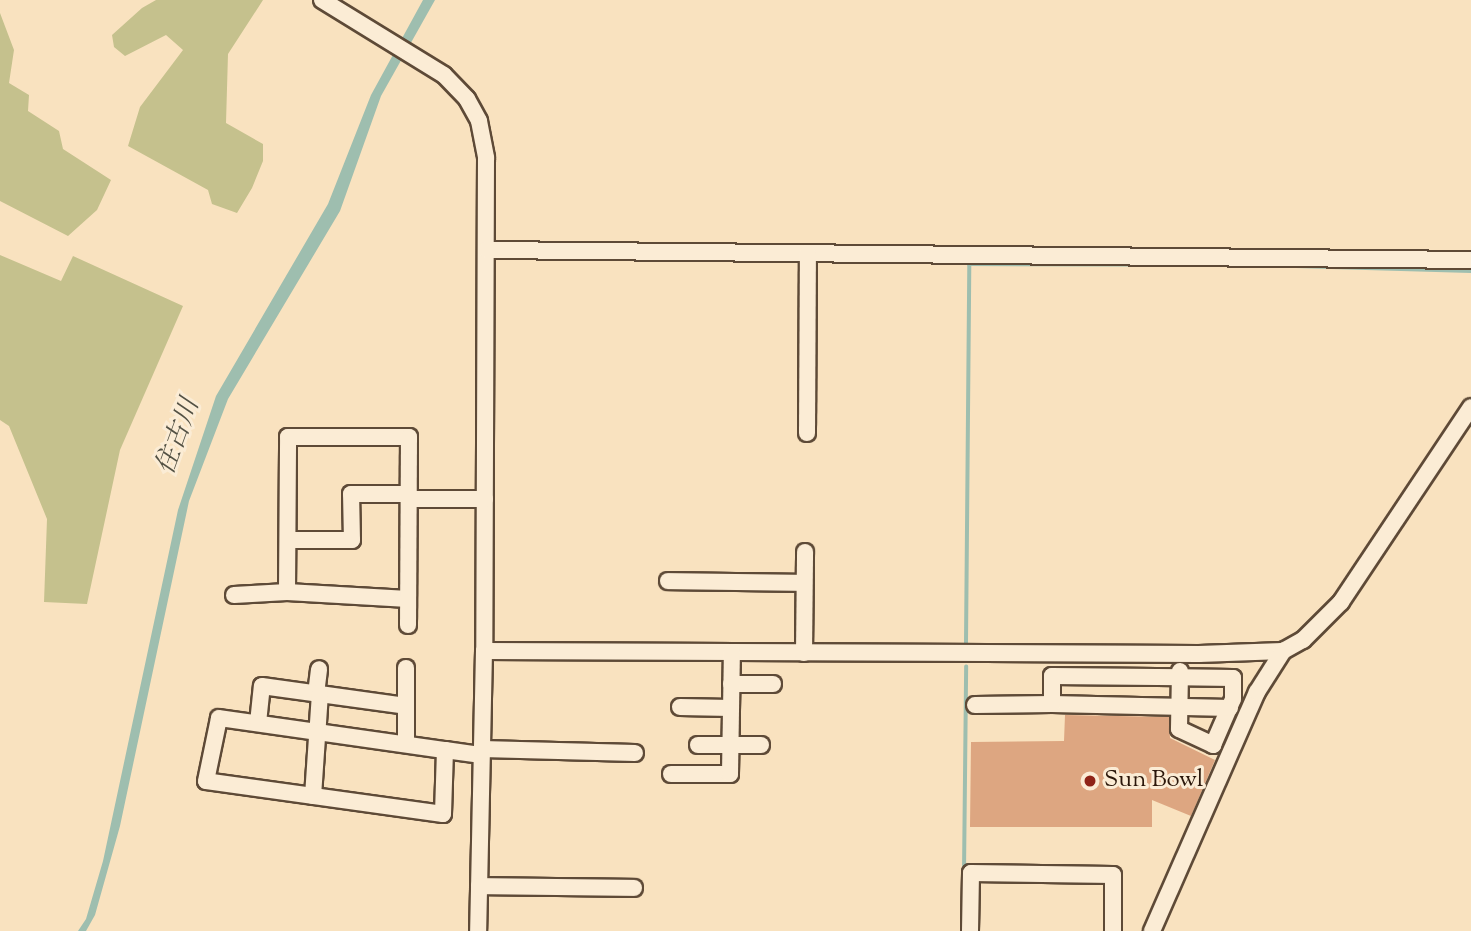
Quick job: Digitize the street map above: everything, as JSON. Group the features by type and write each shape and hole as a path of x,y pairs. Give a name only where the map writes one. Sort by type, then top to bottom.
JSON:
{"street":[{"path":"322,0 430,65 467,99 479,121 486,158 484,651 478,931"},
{"path":"487,250 1471,260"},
{"path":"807,433 808,253"},
{"path":"484,651 1180,654 1283,651 1303,640 1341,602 1471,407"},
{"path":"287,592 288,437 409,437 408,625"},
{"path":"288,540 352,540 351,494 485,499"},
{"path":"804,653 805,552"},
{"path":"668,581 804,583"},
{"path":"234,595 287,592 408,599"},
{"path":"1152,931 1257,692 1283,651"},
{"path":"671,774 730,774 732,652"},
{"path":"1052,704 1052,676 1180,678 1233,678 1234,698 1213,745 1179,729 1180,678 1180,654"},
{"path":"313,796 318,668"},
{"path":"405,744 406,668"},
{"path":"731,684 773,684"},
{"path":"258,723 262,686 406,706"},
{"path":"975,705 1052,704 1179,708 1234,698"},
{"path":"680,708 731,708"},
{"path":"445,750 443,814 206,781 219,718 445,750 635,753"},
{"path":"698,745 761,745"},
{"path":"970,931 971,873 1113,875 1113,931"},
{"path":"479,886 634,888"}],"shaded area":[{"path":"156,0 263,0 228,54 226,123 263,144 263,161 252,188 237,213 212,204 208,190 128,146 140,107 183,50 166,35 125,56 114,47 112,35 142,8"},
{"path":"423,0 435,0 381,96 340,211 228,399 189,501 120,826 95,915 86,931 78,931 86,919 103,861 178,510 216,396 328,204 371,95"},
{"path":"0,13 14,50 9,83 29,95 28,111 59,131 63,149 111,180 97,210 68,236 0,201"},
{"path":"0,255 61,281 73,256 183,306 120,450 87,604 44,602 47,519 9,426 0,420"}],"building":[{"name":"Sun Bowl","path":"1065,715 1169,717 1170,738 1215,760 1191,816 1152,800 1152,827 970,827 971,742 1064,741"}],"waterway":[{"path":"966,643 969,264 1215,265"},
{"path":"1296,266 1471,271"},
{"path":"964,873 966,667"}],"place":[{"name":"Sun Bowl","path":"1090,781"}],"water label":[{"name":"住古川","path":"179,437"}]}
